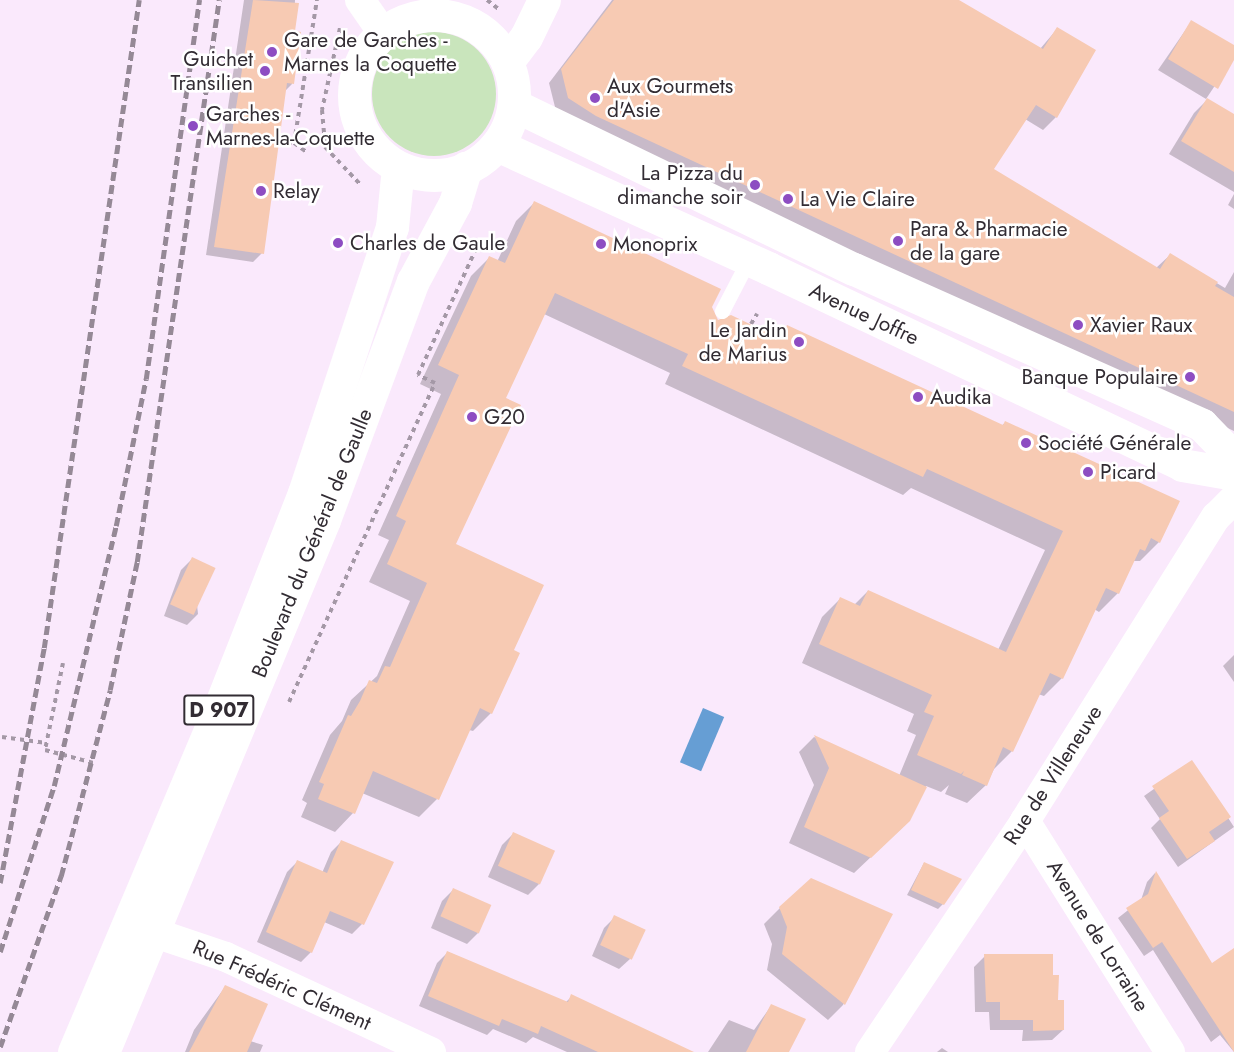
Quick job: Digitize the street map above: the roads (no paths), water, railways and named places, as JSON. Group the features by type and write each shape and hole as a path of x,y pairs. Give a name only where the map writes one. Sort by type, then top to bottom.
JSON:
{"main road":[{"path":"507,62 526,37 544,0"},
{"path":"474,7 477,27 495,42 507,62 513,82 514,105 497,145 466,168 431,175 398,167 369,142 354,101 356,75 366,52 383,33 414,18 474,7"},
{"name":"Avenue Joffre","path":"514,105 854,268 1202,425 1234,458"},
{"name":"Avenue Joffre","path":"497,145 749,259 1182,465 1234,474"},
{"name":"Boulevard du Général de Gaulle","path":"103,1052 141,929 304,494 392,226 398,167"},
{"name":"Boulevard du Général de Gaulle","path":"74,1052 141,929 324,520 413,281 455,203 466,168"}],"street":[{"path":"360,0 383,33"},
{"name":"Rue de Villeneuve","path":"870,1052 1025,821 1216,517 1234,499"},
{"name":"Avenue de Lorraine","path":"1025,821 1170,1052"},
{"name":"Rue Frédéric Clément","path":"141,929 226,957 431,1052"}],"lane":[{"path":"722,311 749,259"}],"water":[{"path":"703,708 724,717 701,771 680,762"}],"railway":[{"path":"0,883 44,648 139,0"},
{"path":"0,952 54,786 116,526 146,379 199,0"},
{"path":"0,1047 61,876 110,690 137,562 219,0"}],"place":[{"name":"Gare de Garches - Marnes la Coquette","path":"272,52"},
{"name":"Guichet Transilien","path":"265,71"},
{"name":"Aux Gourmets d'Asie","path":"595,98"},
{"name":"Garches - Marnes-la-Coquette","path":"193,126"},
{"name":"La Pizza du dimanche soir","path":"755,185"},
{"name":"Relay","path":"261,191"},
{"name":"La Vie Claire","path":"788,199"},
{"name":"Para & Pharmacie de la gare","path":"898,241"},
{"name":"Charles de Gaule","path":"338,243"},
{"name":"Monoprix","path":"601,244"},
{"name":"Xavier Raux","path":"1078,325"},
{"name":"Le Jardin de Marius","path":"799,342"},
{"name":"Banque Populaire","path":"1190,377"},
{"name":"Audika","path":"918,397"},
{"name":"G20","path":"472,417"},
{"name":"Société Générale","path":"1026,443"},
{"name":"Picard","path":"1088,472"}]}
